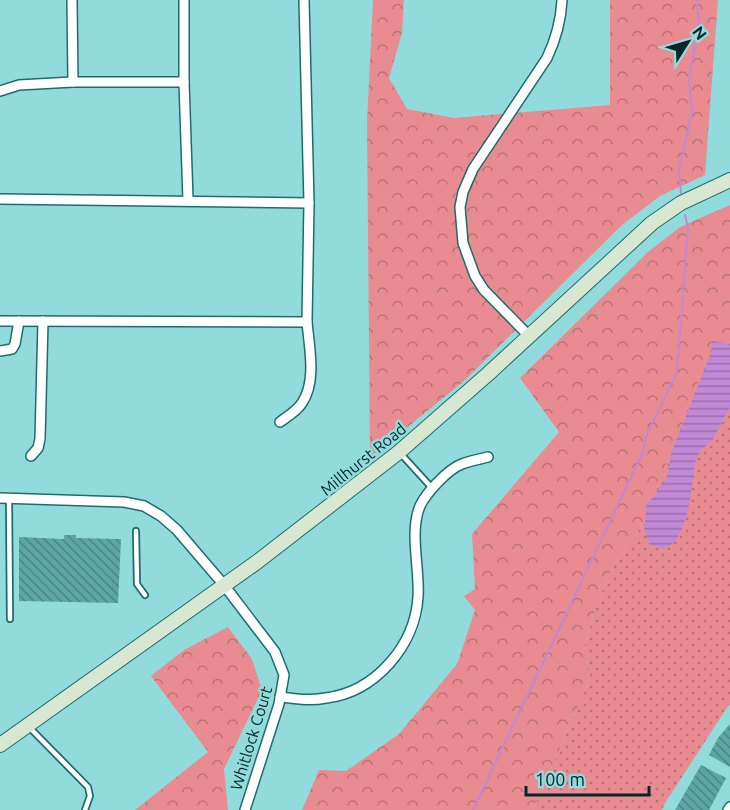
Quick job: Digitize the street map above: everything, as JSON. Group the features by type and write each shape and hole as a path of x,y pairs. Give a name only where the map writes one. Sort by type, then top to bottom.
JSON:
{"street":[{"path":"72,0 73,82"},
{"path":"184,0 188,200"},
{"path":"280,422 295,412 308,392 311,369 308,322 309,203 304,0"},
{"path":"529,336 484,290 475,276 463,243 460,207 463,192 473,169 547,58 555,42 562,0"},
{"path":"0,91 19,85 73,82 184,82"},
{"name":"Millhurst Road","path":"0,745 299,531 399,453 652,223 681,203 730,180"},
{"path":"0,199 309,203"},
{"path":"0,321 308,322"},
{"path":"0,351 6,352 12,349 19,321"},
{"path":"31,456 38,448 40,439 43,321"},
{"path":"280,697 304,700 328,698 351,692 378,675 402,650 415,616 418,599 416,526 419,507 432,488 459,465 488,457"},
{"name":"Whitlock Court","path":"4,499 124,502 144,506 161,516 177,530 224,585 275,652 284,675 280,697 245,810"}],"lane":[{"path":"399,453 432,488"},
{"path":"4,499 10,619"},
{"path":"136,531 137,584 145,595"},
{"path":"27,726 88,787 90,796 84,810"}],"green space":[{"path":"373,0 404,0 402,33 389,78 407,109 454,118 610,105 610,0 718,0 705,175 660,196 622,225 465,380 370,458 367,122"},
{"path":"730,205 730,342 711,350 642,526 612,567 595,609 585,645 590,679 533,810 302,810 319,770 346,771 399,734 457,664 475,610 464,596 475,589 472,534 559,432 520,378 648,252 680,227"},
{"path":"730,342 730,703 662,810 533,810 590,679 585,645 595,609 612,567 642,526 711,349"},
{"path":"228,627 252,659 262,690 224,769 228,810 135,810 208,752 151,676 184,650"}],"shaded area":[{"path":"716,341 730,345 730,407 712,441 701,450 696,459 684,524 672,544 663,549 649,544 644,528 647,503 666,480 672,451 711,353 712,345"}],"building":[{"path":"64,535 76,535 76,538 121,539 118,603 19,601 19,537 64,539"},
{"path":"730,724 730,767 709,755 718,738"},
{"path":"701,765 726,778 709,810 675,810"}],"waterway":[{"path":"681,193 679,171 692,112 689,80 699,23 697,0"},
{"path":"473,810 644,450 645,439 677,372 688,228 685,215"}]}
